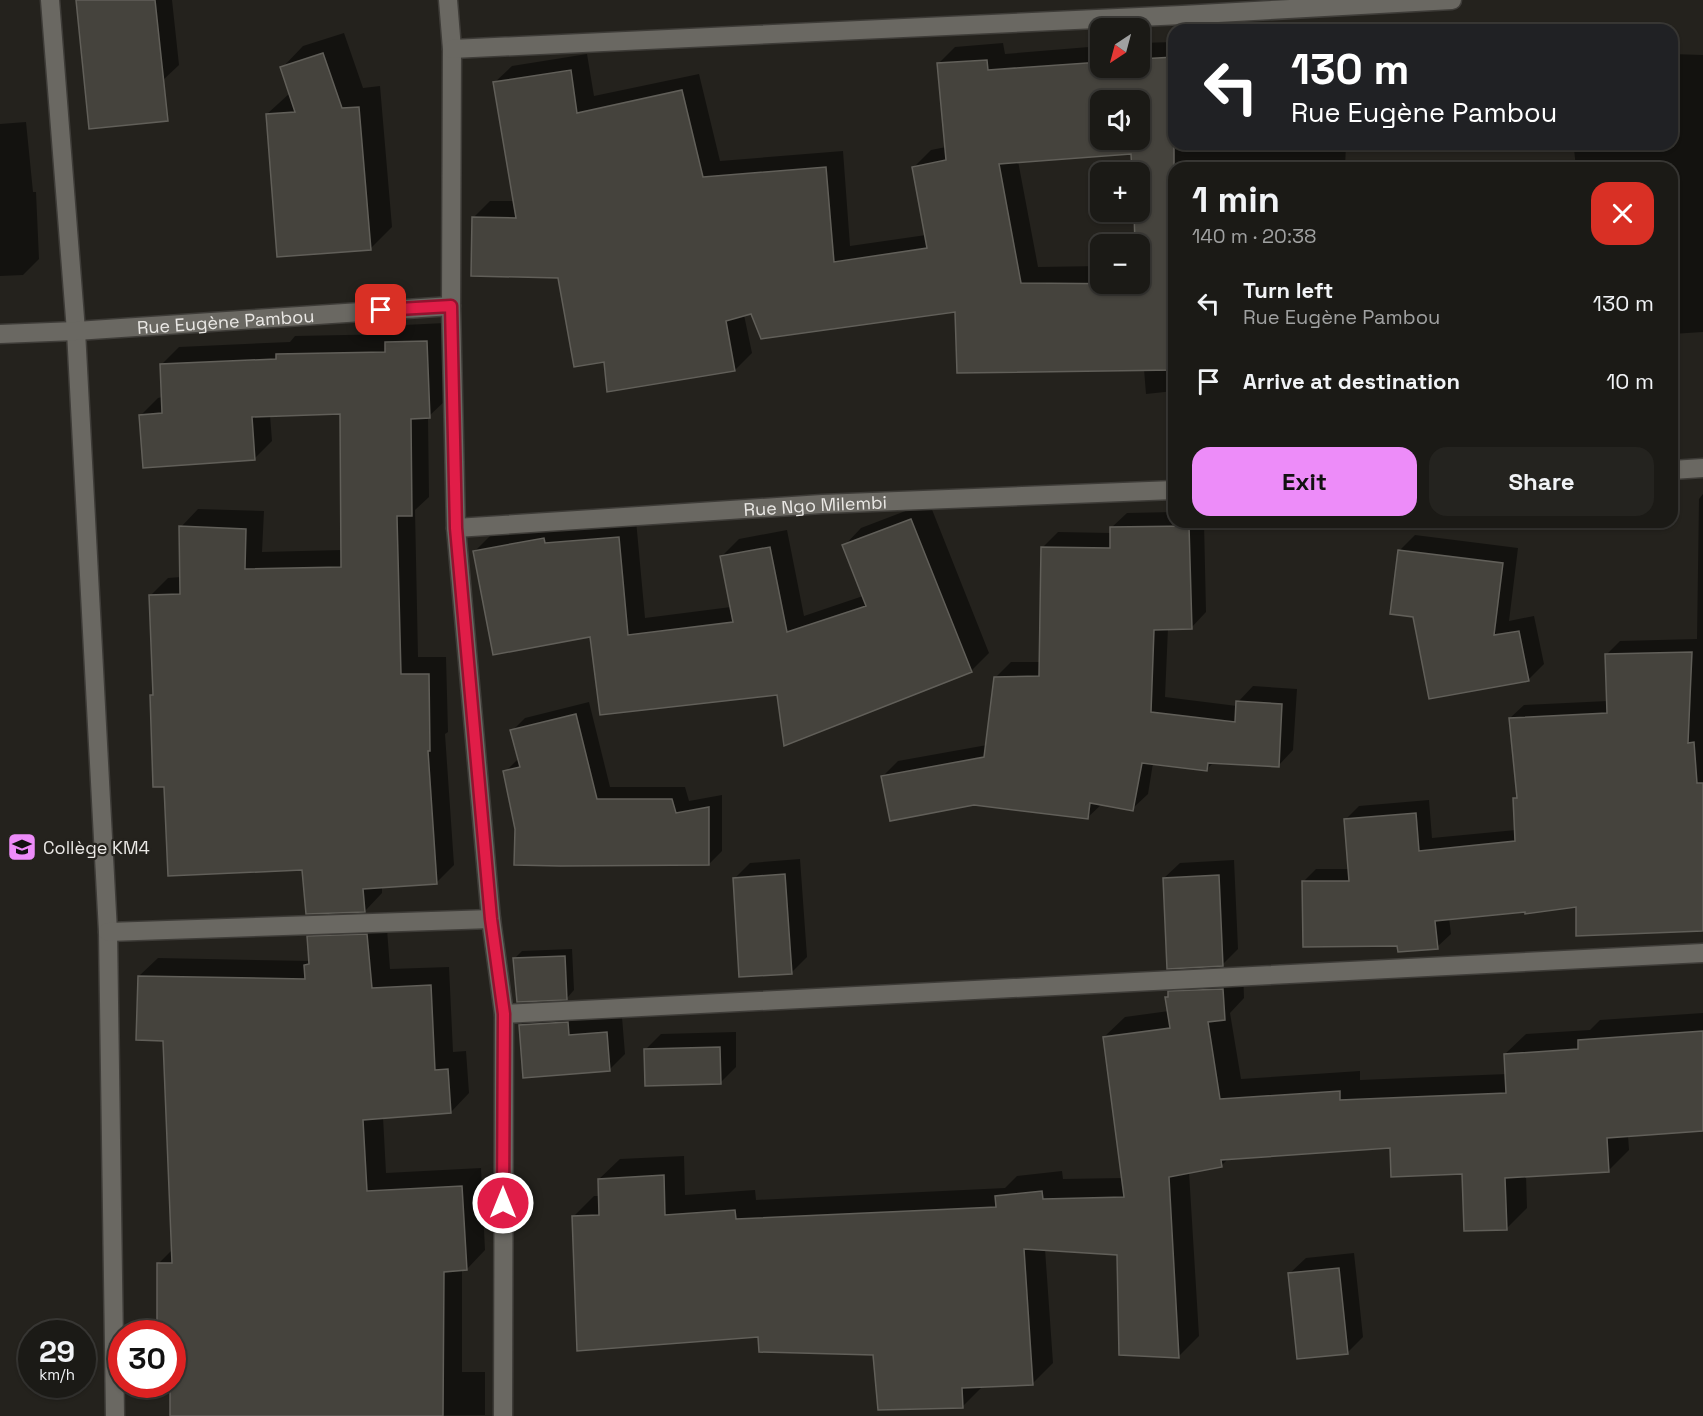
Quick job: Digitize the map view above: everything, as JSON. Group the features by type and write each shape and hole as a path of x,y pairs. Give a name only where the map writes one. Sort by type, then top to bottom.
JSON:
{"street":[{"path":"50,0 76,331 108,932 115,1416"},
{"path":"448,0 452,49 451,306 456,528 491,919 504,1014 503,1416"},
{"path":"452,49 1170,16 1452,0"},
{"name":"Rue Eugène Pambou","path":"0,334 451,306"},
{"path":"1678,470 1703,468"},
{"name":"Rue Ngo Milembi","path":"456,528 822,504 1168,490"},
{"path":"108,932 491,919"},
{"path":"504,1014 1703,953"}],"building":[{"path":"76,0 155,0 168,121 89,129"},
{"path":"323,53 342,108 359,107 371,250 277,257 266,114 295,112 280,67"},
{"path":"1168,57 1168,150 1174,150 1174,162 1168,162 1168,370 957,373 955,312 761,339 751,314 726,321 735,371 607,392 604,362 574,367 558,278 471,276 472,217 516,218 493,82 571,70 577,113 682,90 703,177 826,167 834,262 927,248 912,167 946,160 937,63 987,60 988,70 1090,63 1090,78 1150,78 1150,58","holes":["1131,154 1131,162 1150,162 1150,222 1134,222 1135,234 1150,234 1150,294 1090,294 1090,284 1021,283 999,164"]},
{"path":"427,341 430,418 411,419 412,516 397,516 401,674 429,674 430,751 428,751 437,884 363,889 365,912 306,914 302,870 168,876 164,787 153,787 150,695 153,695 149,595 180,594 179,526 246,529 245,569 341,567 340,414 252,417 255,460 143,468 139,415 162,413 160,364 276,359 276,354 385,352 385,342"},
{"path":"911,519 972,672 784,746 777,695 600,715 590,637 493,655 473,551 544,538 545,543 619,537 628,635 733,622 720,556 770,547 787,632 866,606 842,545"},
{"path":"1110,527 1189,528 1192,629 1154,630 1151,712 1235,722 1236,701 1282,704 1279,767 1208,763 1207,771 1142,763 1133,811 1090,803 1088,819 974,805 890,821 881,776 984,757 994,677 1039,676 1041,547 1110,548"},
{"path":"1398,550 1503,563 1494,635 1519,631 1529,681 1429,699 1413,617 1390,614"},
{"path":"1692,652 1688,743 1694,742 1697,783 1703,783 1703,931 1576,936 1576,907 1525,914 1525,912 1435,921 1438,949 1398,952 1397,946 1303,947 1302,881 1349,881 1344,819 1416,813 1419,851 1515,841 1513,798 1517,798 1509,718 1607,713 1605,654"},
{"path":"576,714 597,799 672,799 676,813 709,807 709,865 514,865 515,829 503,771 520,767 510,730"},
{"path":"785,874 792,974 739,977 733,878"},
{"path":"1219,875 1223,966 1167,969 1163,878"},
{"path":"367,934 372,988 431,985 435,1070 448,1069 451,1113 363,1120 367,1191 462,1186 467,1270 444,1272 443,1416 170,1416 170,1398 186,1398 186,1320 157,1320 157,1263 172,1263 163,1041 136,1040 138,976 305,979 304,965 309,964 307,936"},
{"path":"565,956 567,1000 517,1002 513,958"},
{"path":"1223,989 1225,1020 1208,1022 1220,1099 1340,1091 1340,1100 1506,1093 1504,1054 1578,1049 1578,1040 1703,1031 1703,1131 1607,1138 1609,1172 1505,1178 1507,1230 1464,1231 1462,1174 1391,1177 1390,1148 1221,1160 1222,1167 1169,1177 1179,1358 1119,1355 1117,1255 1024,1249 1033,1385 962,1388 963,1408 878,1410 873,1355 759,1352 758,1337 577,1351 572,1216 599,1215 598,1179 664,1175 665,1215 735,1210 736,1219 996,1207 995,1196 1042,1191 1043,1199 1124,1197 1103,1037 1170,1028 1165,997 1168,997 1168,991"},
{"path":"568,1022 569,1035 607,1032 610,1071 523,1078 519,1025"},
{"path":"720,1047 721,1084 645,1086 644,1049"},
{"path":"1339,1268 1348,1354 1297,1359 1288,1273"}],"place":[{"name":"Collège KM4","path":"22,847"}],"route":[{"path":"381,310 451,306 456,528 491,919 504,1014 503,1203"}]}
